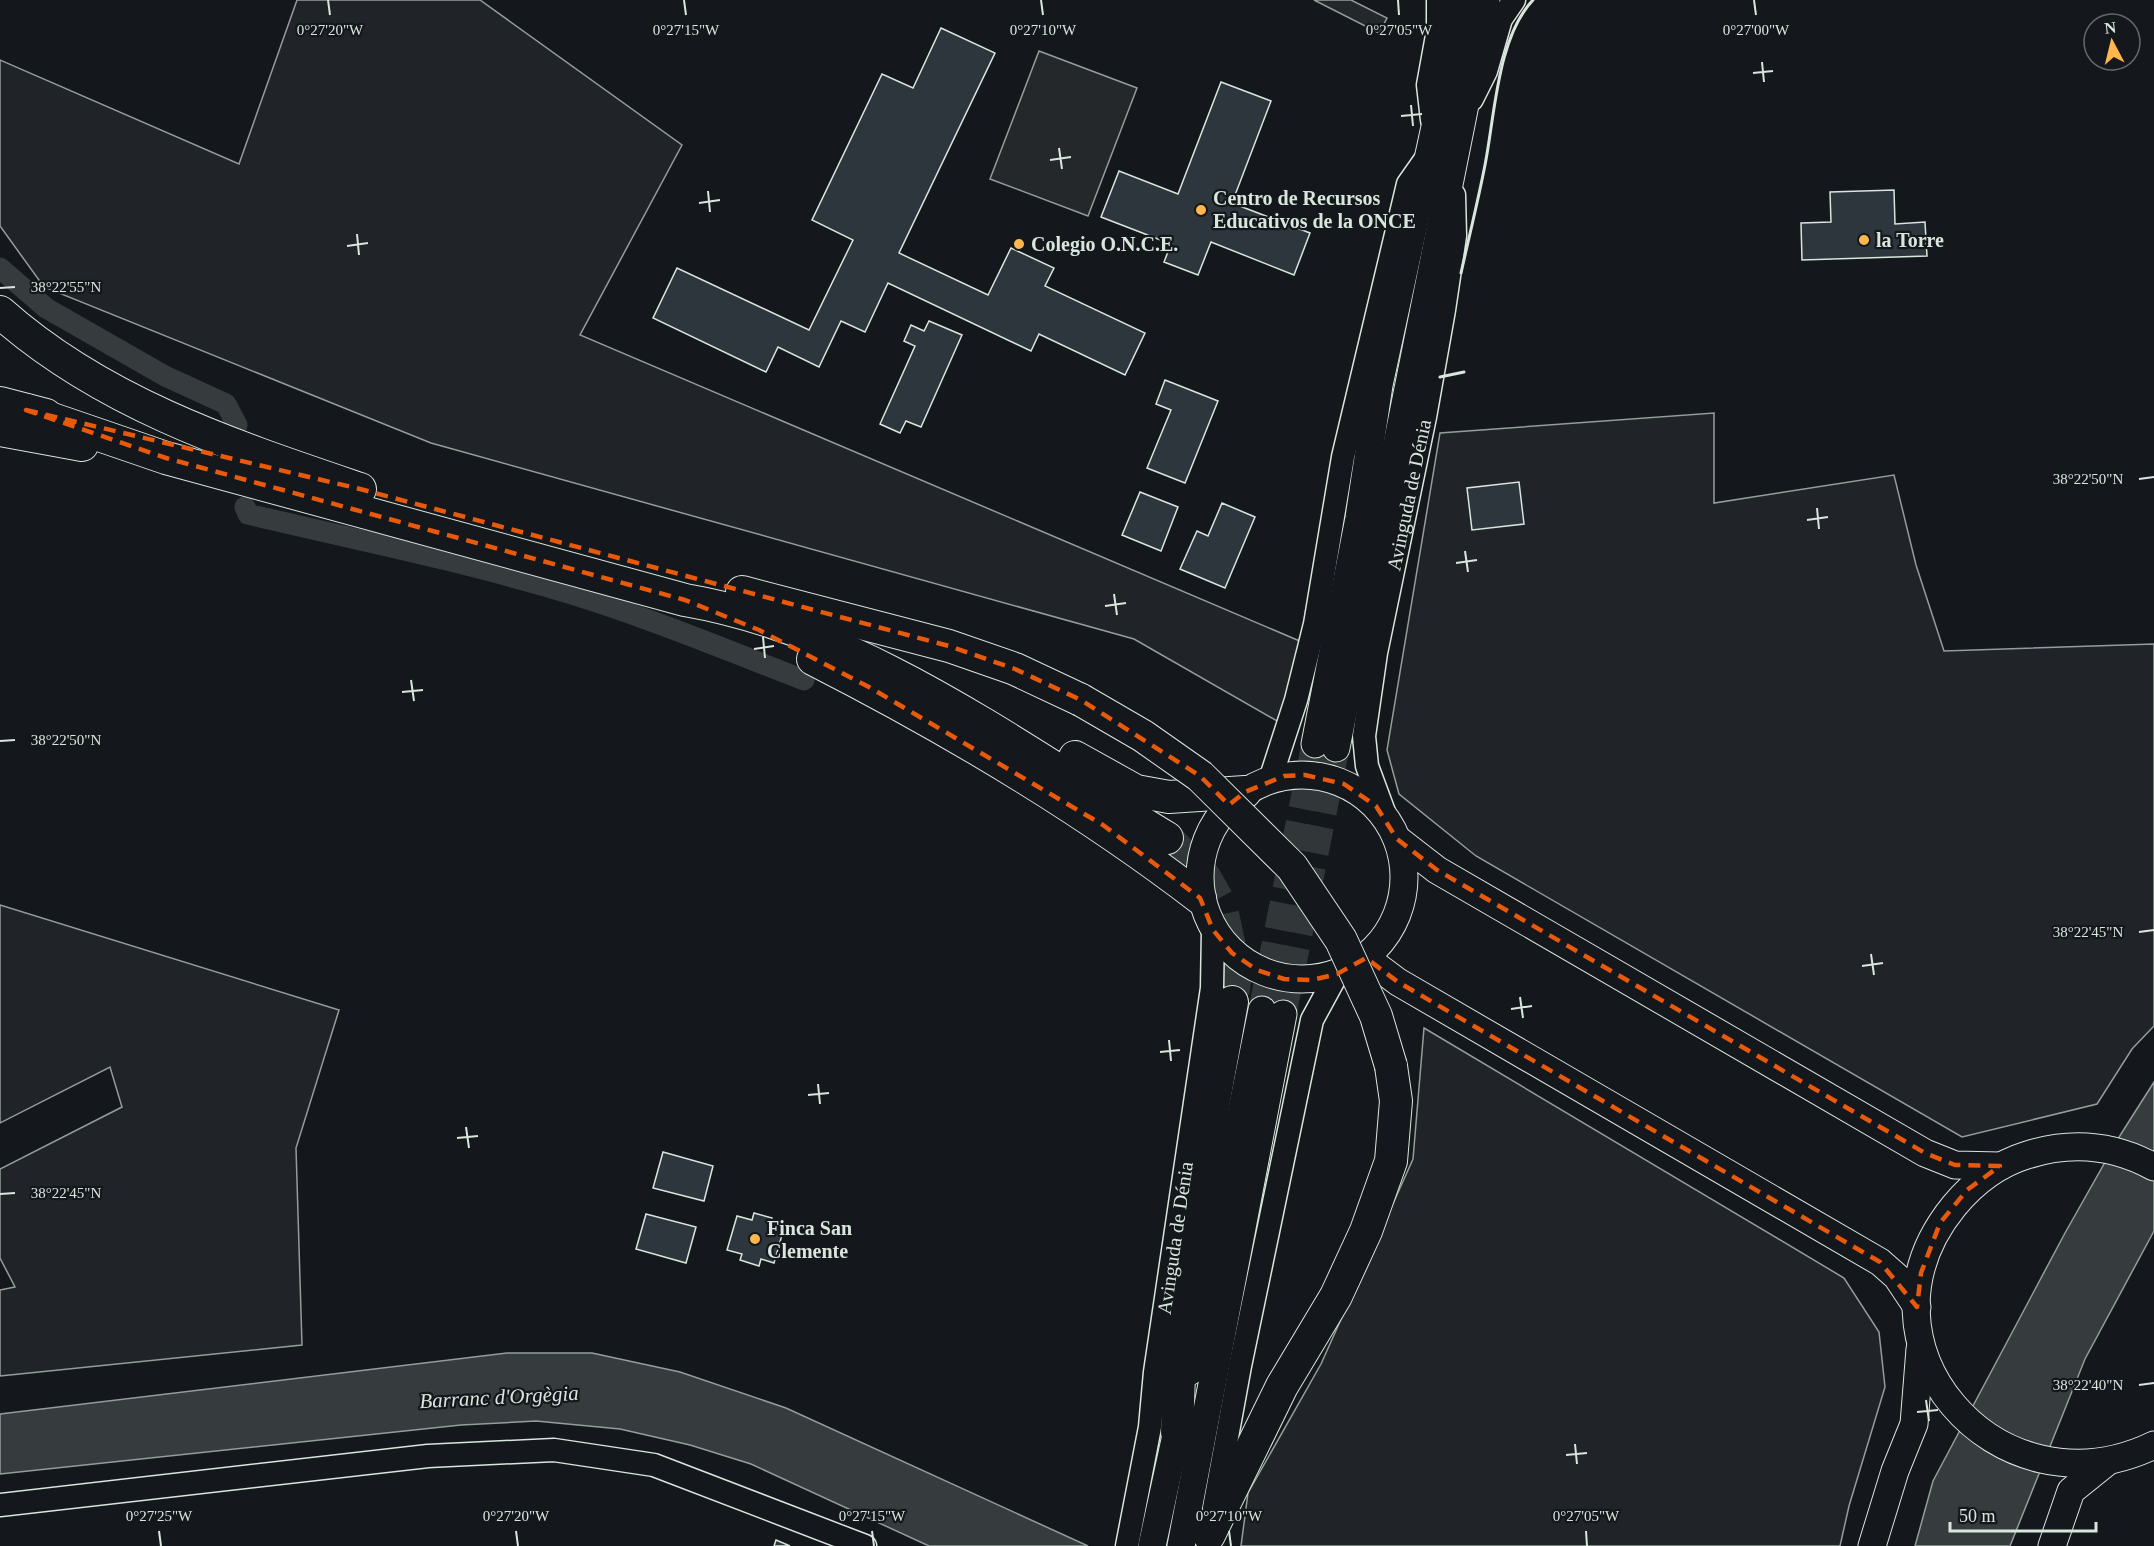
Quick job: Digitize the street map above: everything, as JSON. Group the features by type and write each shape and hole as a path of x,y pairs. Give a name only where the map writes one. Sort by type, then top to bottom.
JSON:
{"highway":[{"path":"0,312 49,351 88,376 169,418 239,448 360,489 878,647 960,687 1136,791 1169,797 1257,786"},
{"path":"13,406 360,489"},
{"path":"13,406 166,458"},
{"path":"0,430 166,458 687,589 949,646 1015,669 1081,700 1143,736 1200,776 1292,867 1341,940 1376,1016 1391,1066 1396,1101 1391,1161 1366,1231 1336,1296 1282,1386 1208,1540"},
{"path":"687,589 808,636 884,669 983,723 1067,778 1167,838"},
{"path":"687,589 759,630 869,687 1102,825 1200,898"},
{"path":"1177,1432 1181,1319 1207,1138 1232,1002"}],"main road":[{"name":"Avinguda de Dénia","path":"1326,746 1438,151 1460,0"},
{"name":"Avinguda de Dénia","path":"1438,151 1463,117 1486,0"},
{"path":"1392,830 1404,871 1401,904 1394,924 1366,958 1337,974 1312,980 1284,979 1257,970 1232,953 1213,930 1200,898 1198,873 1205,842 1212,827 1226,808 1257,786 1305,775 1335,781 1362,794 1392,830 1437,870 1925,1153 1955,1165 2000,1166"},
{"path":"1366,958 1398,982 1881,1262 1897,1277 1917,1307"},
{"name":"Avinguda de Dénia","path":"1152,1546 1273,1012 1180,1546"},
{"path":"1872,1546 1895,1471 1914,1424 1920,1339 1917,1307 1921,1273 1927,1251 1940,1223 1967,1190 2000,1166 2039,1151 2083,1146 2104,1148 2154,1167"},
{"path":"1920,1339 1936,1380 1954,1408 1978,1431 2007,1448 2052,1463 2094,1464 2133,1455 2154,1445"},
{"path":"2052,1546 2071,1491 2094,1464"}],"street":[{"name":"Avinguda de Dénia","path":"1392,830 1367,766 1364,736 1376,653 1425,417 1455,236 1428,85 1438,30 1438,0"},
{"name":"Avinguda de Dénia","path":"1463,117 1486,71 1501,18 1514,0"},
{"name":"Avinguda de Dénia","path":"1257,786 1296,700 1315,624 1343,457 1408,184 1438,151"},
{"name":"Avinguda de Dénia","path":"1127,1546 1150,1427 1155,1372 1212,988 1213,930"},
{"path":"1208,1540 1240,1366 1312,1020 1337,974"},
{"path":"0,1505 428,1456 554,1450 654,1465 865,1546"}],"highlighted area":[{"path":"26,410 360,489 949,646 1015,669 1081,700 1200,776 1229,805 1245,792 1284,776 1305,775 1344,784 1376,806 1397,839 1437,870 1925,1153 1955,1165 2000,1166 1967,1190 1940,1223 1921,1273 1917,1307 1880,1262 1398,982 1366,958 1337,974 1312,980 1284,979 1257,970 1232,953 1213,930 1200,898 1103,825 869,687 759,630 685,600 166,458"}],"shaded area":[{"path":"297,0 480,0 682,145 580,335 1309,645 1277,721 1134,639 431,443 44,287 0,226 0,60 239,164"},
{"path":"1314,0 1351,0 1387,18 1379,33"},
{"path":"1039,51 1137,88 1088,216 990,179"},
{"path":"1714,413 1714,503 1894,475 1916,565 1944,651 2154,644 2154,1026 2132,1049 2097,1104 1962,1137 1476,856 1399,794 1387,750 1440,433"},
{"path":"0,905 339,1010 296,1148 302,1345 0,1376 0,1290 15,1287 0,1258 0,1169 122,1107 110,1067 0,1123"},
{"path":"1424,1028 1844,1278 1879,1332 1885,1387 1849,1506 1840,1546 1241,1546 1248,1493 1321,1364 1413,1159"}],"water":[{"path":"2154,1082 2154,1231 2085,1359 2010,1546 1915,1546 1933,1481 2065,1233 2121,1134"},
{"name":"Barranc d'Orgègia","path":"507,1353 592,1353 680,1372 786,1408 1088,1546 929,1546 751,1464 690,1445 620,1429 536,1421 461,1425 0,1474 0,1414"}],"building":[{"path":"941,28 995,53 899,253 988,295 1011,248 1054,268 1045,286 1145,333 1125,375 1039,334 1031,351 888,283 865,332 841,321 819,367 778,347 766,372 653,318 677,268 809,330 853,240 812,220 882,74 913,88"},
{"path":"1221,82 1271,101 1232,203 1310,233 1294,275 1211,242 1198,275 1164,262 1171,244 1101,217 1119,171 1178,194"},
{"name":"la Torre","path":"1894,190 1895,224 1925,222 1927,256 1802,260 1801,223 1831,222 1830,192"},
{"path":"929,321 962,335 921,427 906,421 900,433 880,424 915,346 904,341 911,325 924,331"},
{"path":"1165,380 1218,401 1185,483 1147,468 1171,410 1156,404"},
{"path":"1519,482 1524,524 1472,530 1467,488"},
{"path":"1140,492 1178,507 1161,551 1122,535"},
{"path":"1222,503 1255,517 1225,588 1180,569 1197,531 1208,536"},
{"path":"663,1152 713,1166 704,1201 653,1188"},
{"name":"Finca San Clemente","path":"754,1213 772,1218 770,1224 784,1228 774,1263 761,1259 759,1266 740,1260 742,1254 727,1250 737,1216 752,1220"},
{"path":"646,1214 696,1227 686,1263 636,1249"},
{"path":"776,1540 790,1546 774,1546"}],"waterway":[{"path":"0,268 46,308 165,376 226,404 237,425"},
{"path":"245,507 248,514 473,567 613,607 804,680"}],"tunnel":[{"path":"1262,1010 1315,744"},
{"path":"1283,1014 1336,748"},
{"path":"1167,838 1205,877 1221,905 1236,974 1232,1002"}],"wall":[{"path":"1461,273 1485,165 1499,78 1512,35 1521,16 1533,0"},
{"path":"1440,377 1464,372"}],"place":[{"name":"Centro de Recursos Educativos de la ONCE","path":"1201,210"},
{"name":"la Torre","path":"1864,240"},
{"name":"Colegio O.N.C.E.","path":"1019,244"},
{"name":"Finca San Clemente","path":"755,1239"}]}
